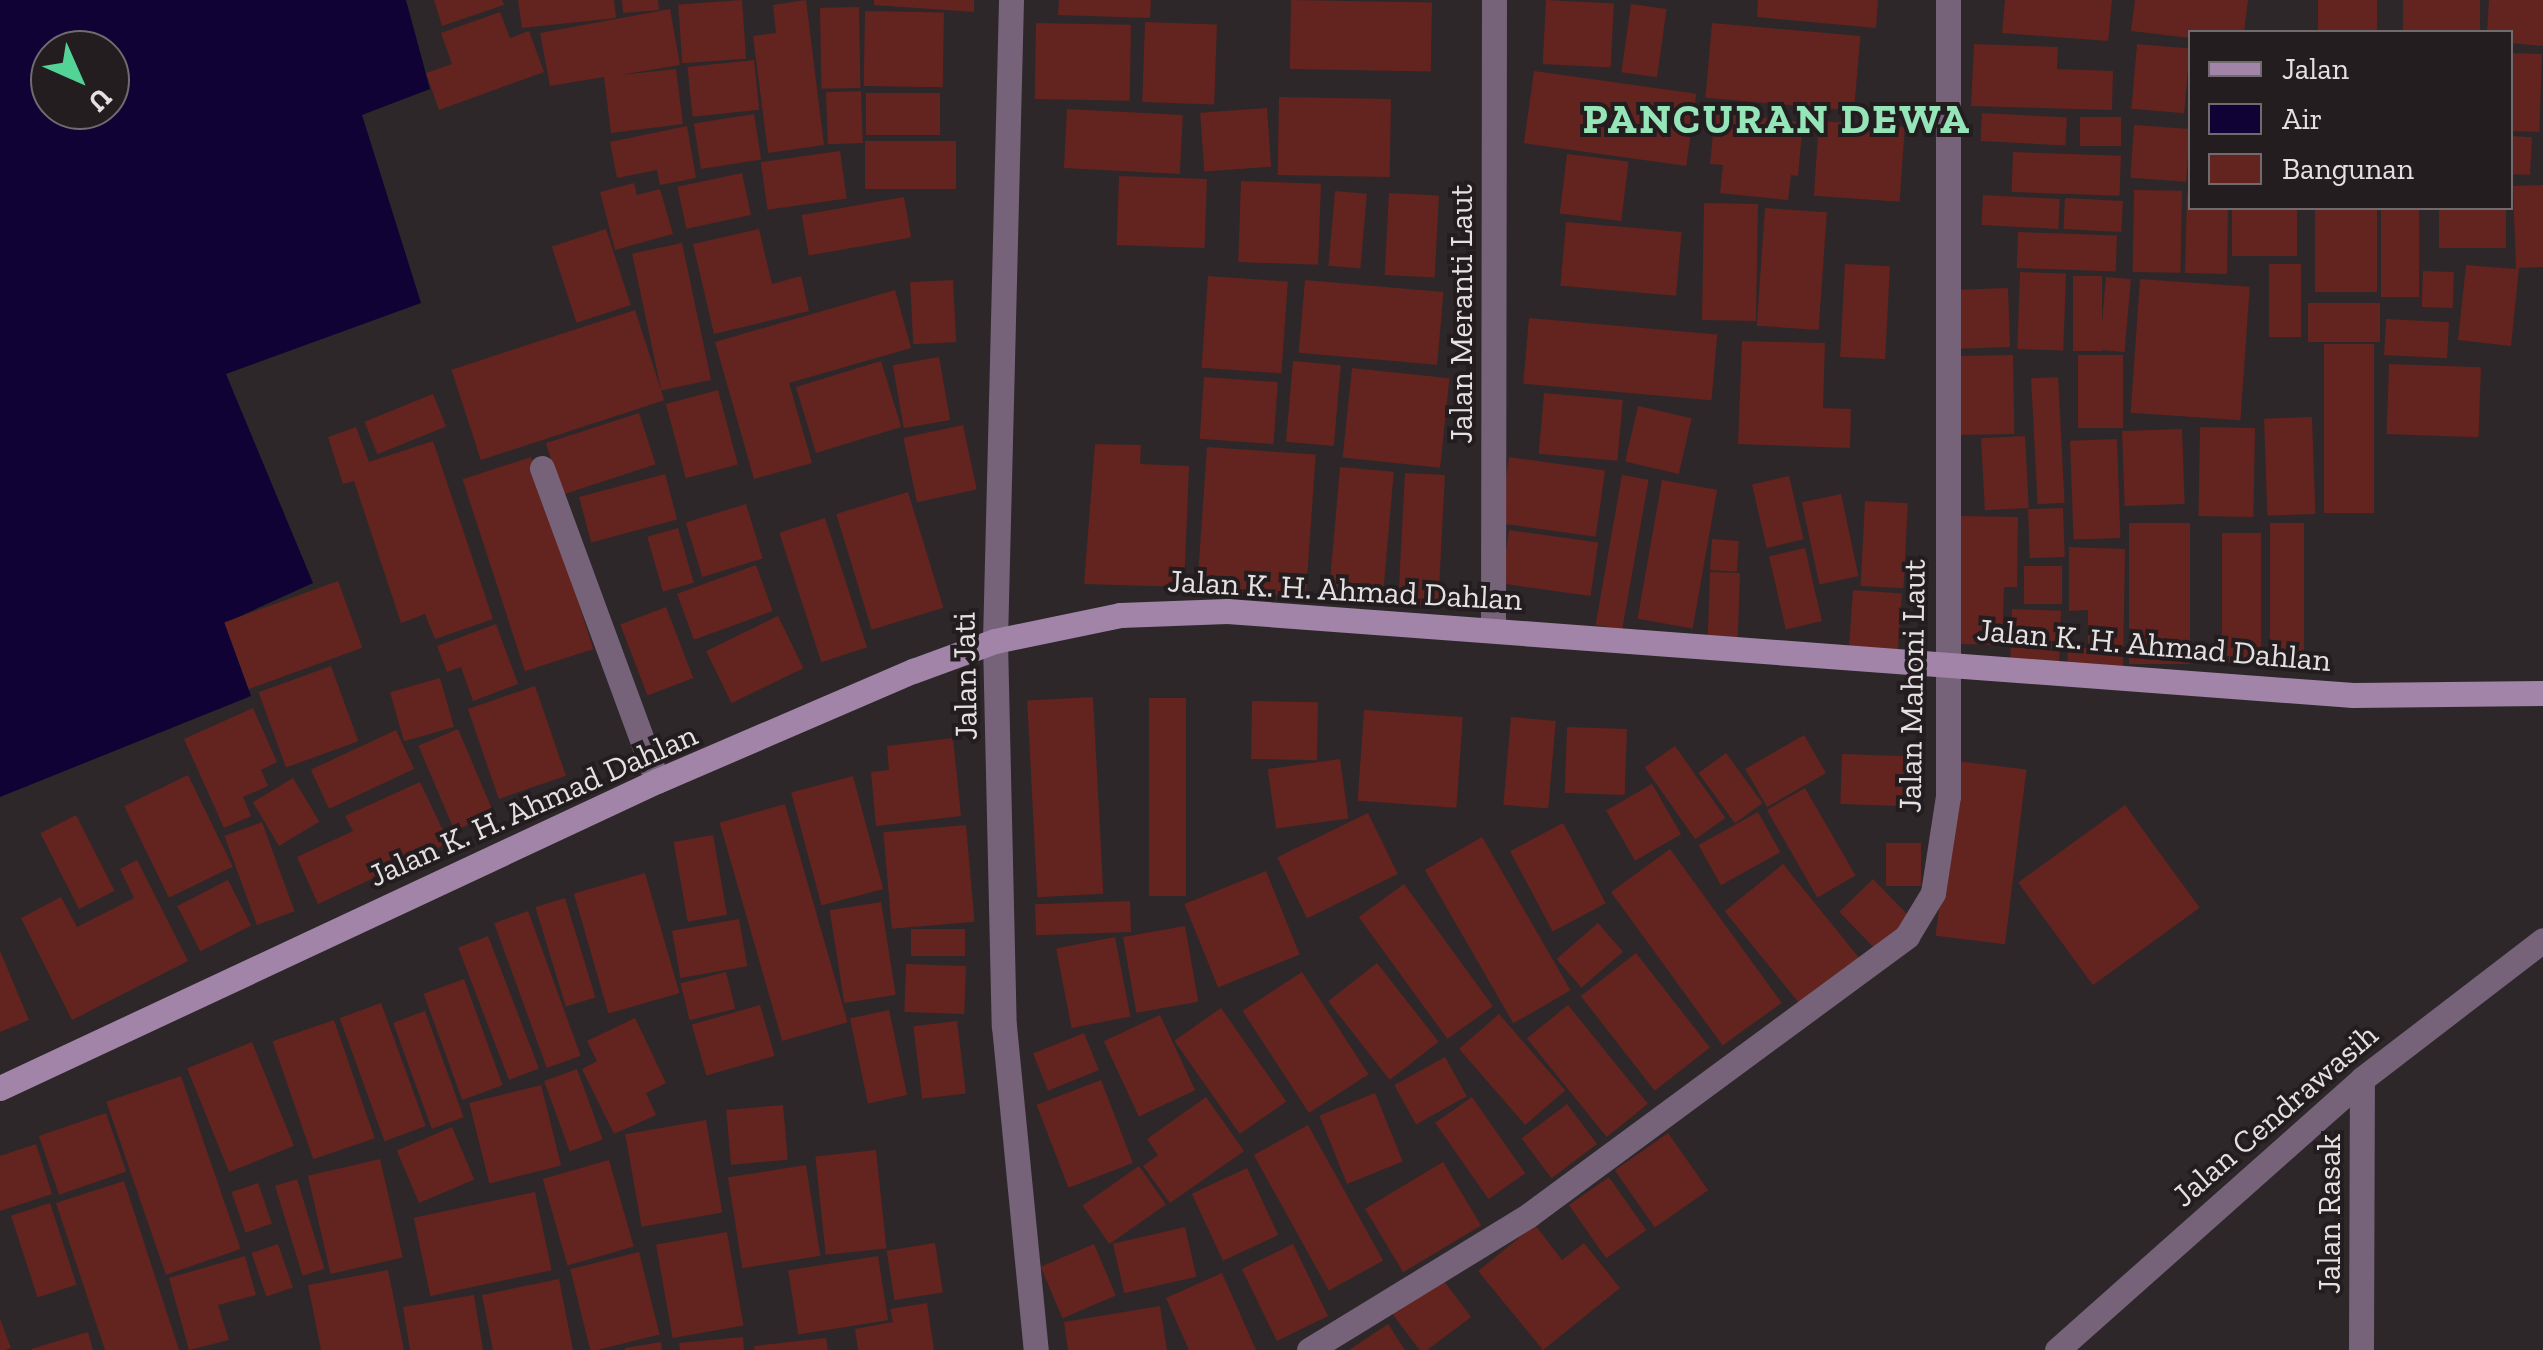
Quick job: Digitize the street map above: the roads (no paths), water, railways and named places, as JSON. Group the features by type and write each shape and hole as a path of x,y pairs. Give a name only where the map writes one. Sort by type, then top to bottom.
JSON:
{"main road":[{"name":"Jalan K. H. Ahmad Dahlan","path":"0,1088 656,782 995,641 1120,615 1227,610 1946,660 2352,695 2543,694"}],"street":[{"name":"Jalan Jati","path":"1011,0 995,641 1004,1026 1036,1350"},
{"name":"Jalan Meranti Laut","path":"1494,0 1494,628"},
{"name":"Jalan Mahoni Laut","path":"1309,1350 1529,1215 1908,936 1933,892 1948,796 1948,0"},
{"path":"542,468 656,782"},
{"name":"Jalan Cendrawasih","path":"2057,1350 2362,1079 2543,940"},
{"name":"Jalan Rasak","path":"2361,1350 2362,1079"}],"water":[{"path":"0,0 406,0 430,89 362,115 421,303 226,374 313,583 225,623 251,696 0,797"}],"district":[{"name":"PANCURAN DEWA","path":"1777,119"}]}
